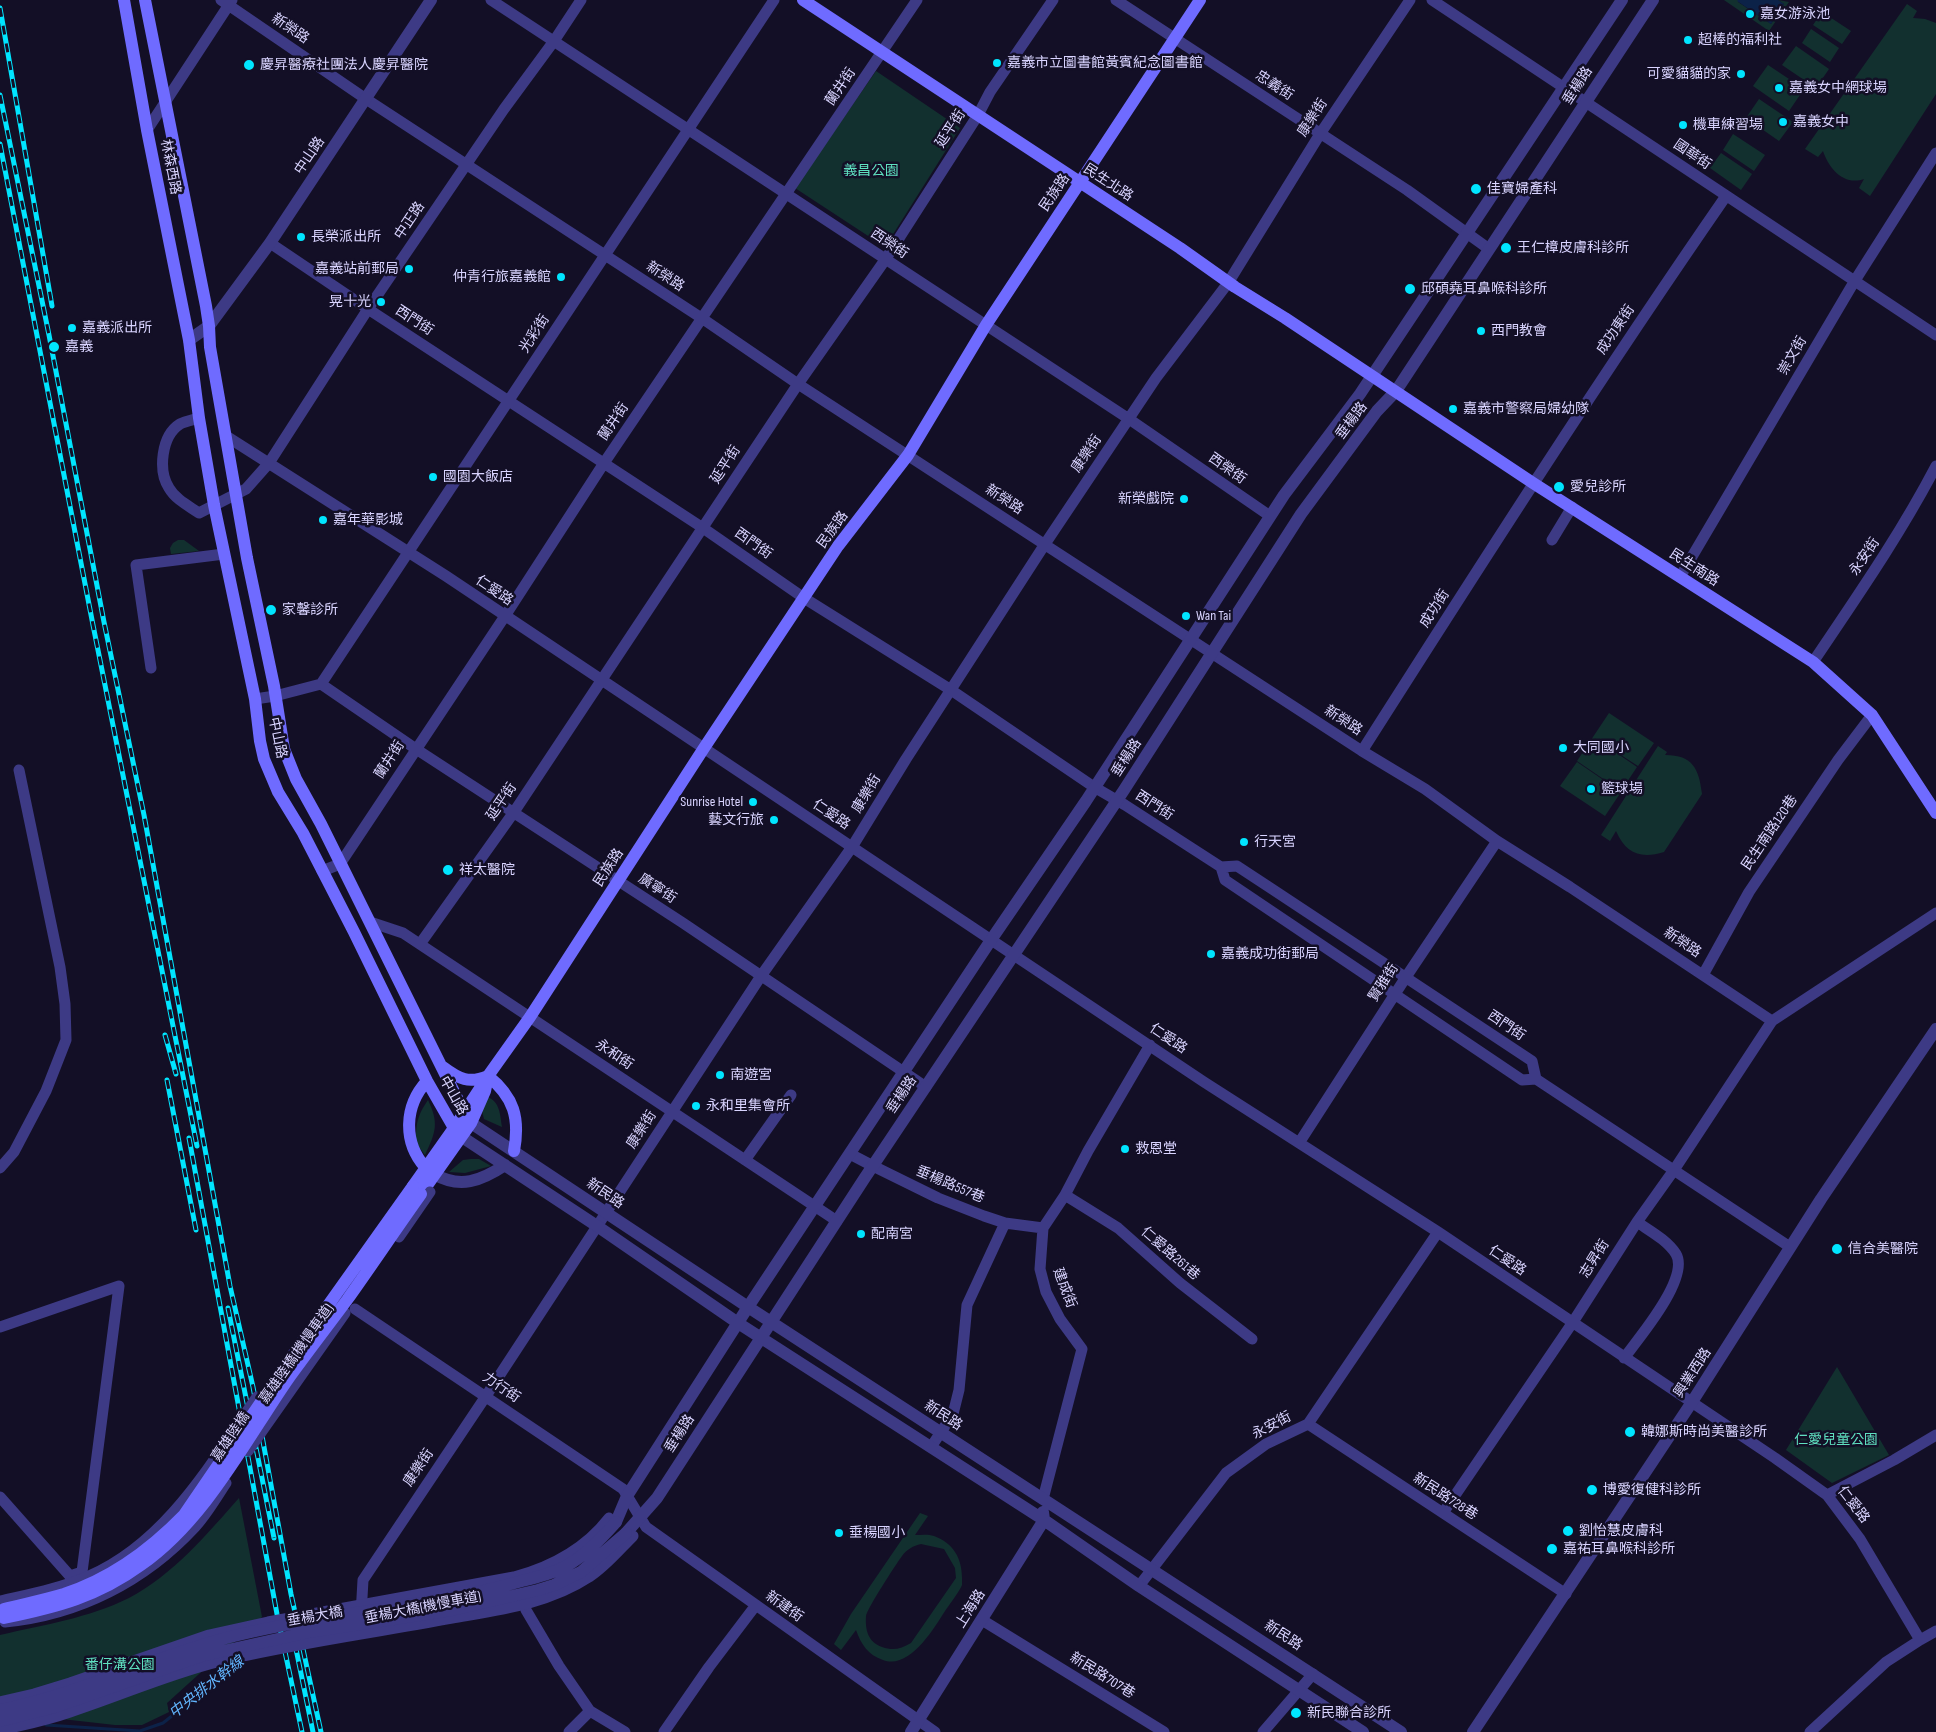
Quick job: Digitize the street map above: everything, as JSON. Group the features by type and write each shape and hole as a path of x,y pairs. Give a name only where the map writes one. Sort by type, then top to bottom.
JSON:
{"main road":[{"name":"林森西路","path":"124,0 147,130 189,340"},
{"name":"林森西路","path":"144,0 166,100 210,326"},
{"name":"民生北路","path":"803,0 882,54 978,115 1180,248 1228,282 1396,391"},
{"name":"民族路","path":"419,1188 485,1091 488,1076 530,1016 838,546 908,455 986,325 1200,0"},
{"name":"中山路","path":"210,326 210,347 247,558 288,762 468,1117"},
{"name":"中山路","path":"189,340 199,418 214,505 255,699 260,741 267,768 278,792 303,833 351,926 427,1081 458,1133"},
{"name":"民生南路","path":"1396,391 1533,483 1813,662 1872,716 1936,812"},
{"path":"351,926 370,922"},
{"path":"441,1066 456,1077 464,1079 476,1081 488,1076 504,1090 513,1107 516,1118 517,1129 514,1151"},
{"path":"427,1081 414,1099 408,1125 413,1152 429,1171"},
{"name":"嘉雄陸橋","path":"2,1613 58,1606 87,1597 141,1566 185,1527 291,1375 346,1301 419,1188"}],"street":[{"name":"中山路","path":"189,340 210,326 270,243 431,0"},
{"name":"西榮街","path":"491,0 689,129 884,260 1129,419 1270,516"},
{"name":"中正路","path":"199,418 181,424 174,430 164,450 163,476 169,489 178,499 200,513 246,489 269,463 368,309 504,109 554,42 581,0"},
{"name":"光彩街","path":"321,684 774,0"},
{"name":"蘭井街","path":"340,864 604,463 917,0"},
{"name":"延平街","path":"420,944 514,812 798,384 884,260 978,115 990,92 1053,0"},
{"name":"忠義街","path":"1116,0 1407,190 1489,249"},
{"name":"康樂街","path":"361,1638 363,1580 761,976 852,847 1045,544 1156,378 1228,282 1320,134 1410,0"},
{"name":"國華街","path":"1432,0 1563,89 1936,335"},
{"name":"垂楊路","path":"613,1520 748,1307 1094,787 1270,516 1373,376 1622,0"},
{"name":"垂楊路","path":"629,1535 657,1498 873,1166 1118,800 1301,514 1377,411 1396,391 1653,0"},
{"path":"147,130 227,2"},
{"name":"新榮路","path":"227,2 366,100 1362,751 1426,789 1497,841 1772,1021"},
{"name":"崇文街","path":"1680,577 1854,282 1936,153"},
{"name":"成功東街","path":"1533,483 1640,320 1726,196"},
{"name":"西門街","path":"270,243 703,528 804,598 951,690 1094,787 1118,800 1221,867 1237,866 1406,977 1532,1061 1536,1079"},
{"name":"仁愛路","path":"226,436 408,552 1014,956 1298,1143 1438,1232 1827,1495 1860,1539 1920,1640"},
{"name":"永安街","path":"1813,662 1892,544 1936,466"},
{"name":"成功街","path":"1362,751 1533,483"},
{"path":"1552,540 1572,507"},
{"path":"151,668 136,565 224,554"},
{"path":"255,699 275,696 321,684"},
{"name":"廣寧街","path":"321,684 926,1087"},
{"name":"民生南路120巷","path":"1703,975 1749,892 1838,760 1872,716"},
{"path":"0,1168 14,1152 41,1100 66,1040 65,1004 60,967 19,770"},
{"name":"賢雅街","path":"1298,1143 1497,841"},
{"path":"322,871 340,864"},
{"name":"西門街","path":"1221,867 1224,880 1522,1080 1536,1079 1790,1247"},
{"path":"1772,1021 1936,912"},
{"name":"永和街","path":"370,922 403,933 837,1221"},
{"name":"志昇街","path":"1443,1513 1573,1322 1637,1222 1674,1170 1772,1021"},
{"name":"興業西路","path":"1473,1732 1692,1402 1821,1199 1936,1029"},
{"name":"建成街","path":"1043,1499 1082,1349 1060,1319 1046,1292 1040,1269 1043,1228 1066,1194 1088,1151 1150,1045"},
{"path":"745,1160 791,1095"},
{"name":"新民路","path":"468,1117 514,1151 748,1307 1401,1732"},
{"path":"458,1133 760,1338 1044,1520 1140,1586 1363,1732"},
{"name":"垂楊路557巷","path":"850,1154 938,1198 1005,1223 1043,1228"},
{"path":"429,1171 447,1181 469,1181 479,1179 505,1165"},
{"name":"嘉雄陸橋(機慢車道)","path":"2,1613 54,1588 91,1575 126,1555 160,1527 192,1490 419,1188 429,1171"},
{"name":"仁愛路261巷","path":"1066,1194 1118,1228 1180,1283 1252,1339"},
{"path":"1624,1358 1671,1292 1679,1268 1677,1255 1667,1244 1637,1222"},
{"path":"931,1447 953,1414 959,1390 967,1305 1005,1223"},
{"name":"永安街","path":"1140,1586 1226,1474 1266,1444 1308,1424 1438,1232"},
{"path":"0,1327 119,1286 82,1572 70,1576 0,1497"},
{"name":"力行街","path":"355,1309 623,1489 627,1496"},
{"name":"新民路728巷","path":"1308,1424 1566,1594"},
{"path":"1827,1495 1894,1460 1936,1435"},
{"name":"新建街","path":"627,1496 646,1527 934,1732"},
{"path":"1043,1499 1044,1520"},
{"name":"垂楊大橋(機慢車道)","path":"0,1702 70,1683 209,1635 268,1622 514,1577 538,1570 572,1552 613,1520"},
{"name":"垂楊大橋","path":"0,1710 47,1699 104,1680 168,1655 233,1636 480,1592 547,1574 569,1565 584,1554 613,1520"},
{"name":"上海路","path":"911,1732 1044,1520"},
{"name":"垂楊大橋(機慢車道)","path":"0,1730 70,1712 177,1673 219,1662 283,1648 532,1602 561,1592 589,1577 612,1557 629,1535"},
{"name":"垂楊大橋","path":"0,1720 55,1707 201,1656 309,1632 452,1610 538,1590 582,1572 629,1535"},
{"path":"664,1732 709,1667 756,1605"},
{"path":"526,1610 559,1666 590,1711 625,1732"},
{"name":"新民路707巷","path":"982,1620 1164,1732"},
{"path":"1810,1732 1886,1662 1936,1631"},
{"path":"1262,1732 1313,1674"},
{"path":"568,1732 590,1711"}],"green space":[{"name":"嘉女游泳池","path":"1724,0 1738,0 1738,2 1771,24 1784,4 1778,0 1789,2 1769,31"},
{"path":"1907,4 1917,11 1913,18 1925,19 1936,23 1936,94 1870,196 1859,188 1864,179 1857,181 1844,178 1833,170 1823,151 1818,157 1805,149"},
{"path":"1822,12 1851,31 1842,44 1813,25"},
{"path":"1811,29 1839,48 1830,62 1802,43"},
{"path":"1796,46 1829,69 1816,88 1782,65"},
{"name":"嘉義女中網球場","path":"1768,65 1804,89 1789,111 1753,86"},
{"name":"義昌公園","path":"876,71 960,128 885,247 795,188"},
{"path":"1759,99 1793,122 1779,141 1746,118"},
{"path":"1733,134 1765,155 1754,171 1723,150"},
{"path":"1721,153 1752,174 1741,190 1710,168"},
{"path":"178,540 184,540 199,551 171,554 170,548"},
{"name":"籃球場","path":"1609,713 1654,743 1638,766 1593,737"},
{"name":"籃球場","path":"1593,737 1637,767 1621,791 1577,761"},
{"path":"1658,746 1667,752 1665,755 1682,758 1693,765 1699,777 1702,794 1664,852 1648,855 1635,853 1630,850 1624,845 1616,831 1610,841 1601,835"},
{"name":"籃球場","path":"1577,762 1621,792 1605,816 1560,786"},
{"path":"487,1097 497,1105 502,1127 484,1119 482,1111"},
{"path":"428,1100 434,1115 435,1128 425,1155 416,1143 416,1131 419,1116"},
{"path":"479,1159 491,1166 465,1173 449,1172 463,1160"},
{"name":"仁愛兒童公園","path":"1837,1367 1889,1455 1832,1483 1786,1450"},
{"name":"番仔溝公園","path":"239,1498 262,1617 167,1703 169,1712 142,1725 115,1725 0,1712 0,1635 98,1611 145,1589 175,1566"},
{"path":"920,1513 928,1516 915,1535 934,1536 951,1547 960,1564 962,1585 927,1637 911,1654 893,1662 878,1658 869,1652 860,1640 856,1630 841,1650 834,1644 851,1614","holes":["921,1544 944,1549 955,1568 956,1578 911,1643 893,1649 877,1645 868,1635 866,1616 876,1596 899,1561 908,1550"]}],"water":[{"path":"1738,0 1778,0 1784,4 1771,24"}],"waterway":[{"name":"中央排水幹線","path":"46,1725 140,1731 163,1723 241,1661"}],"railway":[{"path":"0,8 52,306"},
{"path":"0,95 144,815 230,1286 253,1387 291,1594 321,1732"},
{"path":"0,144 93,625 197,1146"},
{"path":"165,1035 176,1074"},
{"path":"167,1080 196,1230"},
{"path":"189,1138 277,1614 302,1732"},
{"path":"228,1308 274,1538"},
{"path":"295,1644 313,1732"}],"place":[{"name":"嘉女游泳池","path":"1750,14"},
{"name":"超棒的福利社","path":"1688,40"},
{"name":"嘉義市立圖書館黃賓紀念圖書館","path":"997,63"},
{"name":"慶昇醫療社團法人慶昇醫院","path":"249,65"},
{"name":"可愛貓貓的家","path":"1741,74"},
{"name":"嘉義女中網球場","path":"1779,88"},
{"name":"嘉義女中","path":"1783,122"},
{"name":"機車練習場","path":"1683,125"},
{"name":"佳寶婦產科","path":"1476,189"},
{"name":"長榮派出所","path":"301,237"},
{"name":"王仁樟皮膚科診所","path":"1506,248"},
{"name":"嘉義站前郵局","path":"409,269"},
{"name":"仲青行旅嘉義館","path":"561,277"},
{"name":"邱碩堯耳鼻喉科診所","path":"1410,289"},
{"name":"晃十光","path":"381,302"},
{"name":"嘉義派出所","path":"72,328"},
{"name":"西門教會","path":"1481,331"},
{"name":"嘉義","path":"54,347"},
{"name":"嘉義市警察局婦幼隊","path":"1453,409"},
{"name":"國園大飯店","path":"433,477"},
{"name":"愛兒診所","path":"1559,487"},
{"name":"新榮戲院","path":"1184,499"},
{"name":"嘉年華影城","path":"323,520"},
{"name":"家馨診所","path":"271,610"},
{"name":"Wan Tai","path":"1186,616"},
{"name":"大同國小","path":"1563,748"},
{"name":"籃球場","path":"1591,789"},
{"name":"Sunrise Hotel","path":"753,802"},
{"name":"藝文行旅","path":"774,820"},
{"name":"行天宮","path":"1244,842"},
{"name":"祥太醫院","path":"448,870"},
{"name":"嘉義成功街郵局","path":"1211,954"},
{"name":"南遊宮","path":"720,1075"},
{"name":"永和里集會所","path":"696,1106"},
{"name":"救恩堂","path":"1125,1149"},
{"name":"配南宮","path":"861,1234"},
{"name":"信合美醫院","path":"1837,1249"},
{"name":"韓娜斯時尚美醫診所","path":"1630,1432"},
{"name":"博愛復健科診所","path":"1592,1490"},
{"name":"劉怡慧皮膚科","path":"1568,1531"},
{"name":"垂楊國小","path":"839,1533"},
{"name":"嘉祐耳鼻喉科診所","path":"1552,1549"},
{"name":"新民聯合診所","path":"1296,1713"}]}
